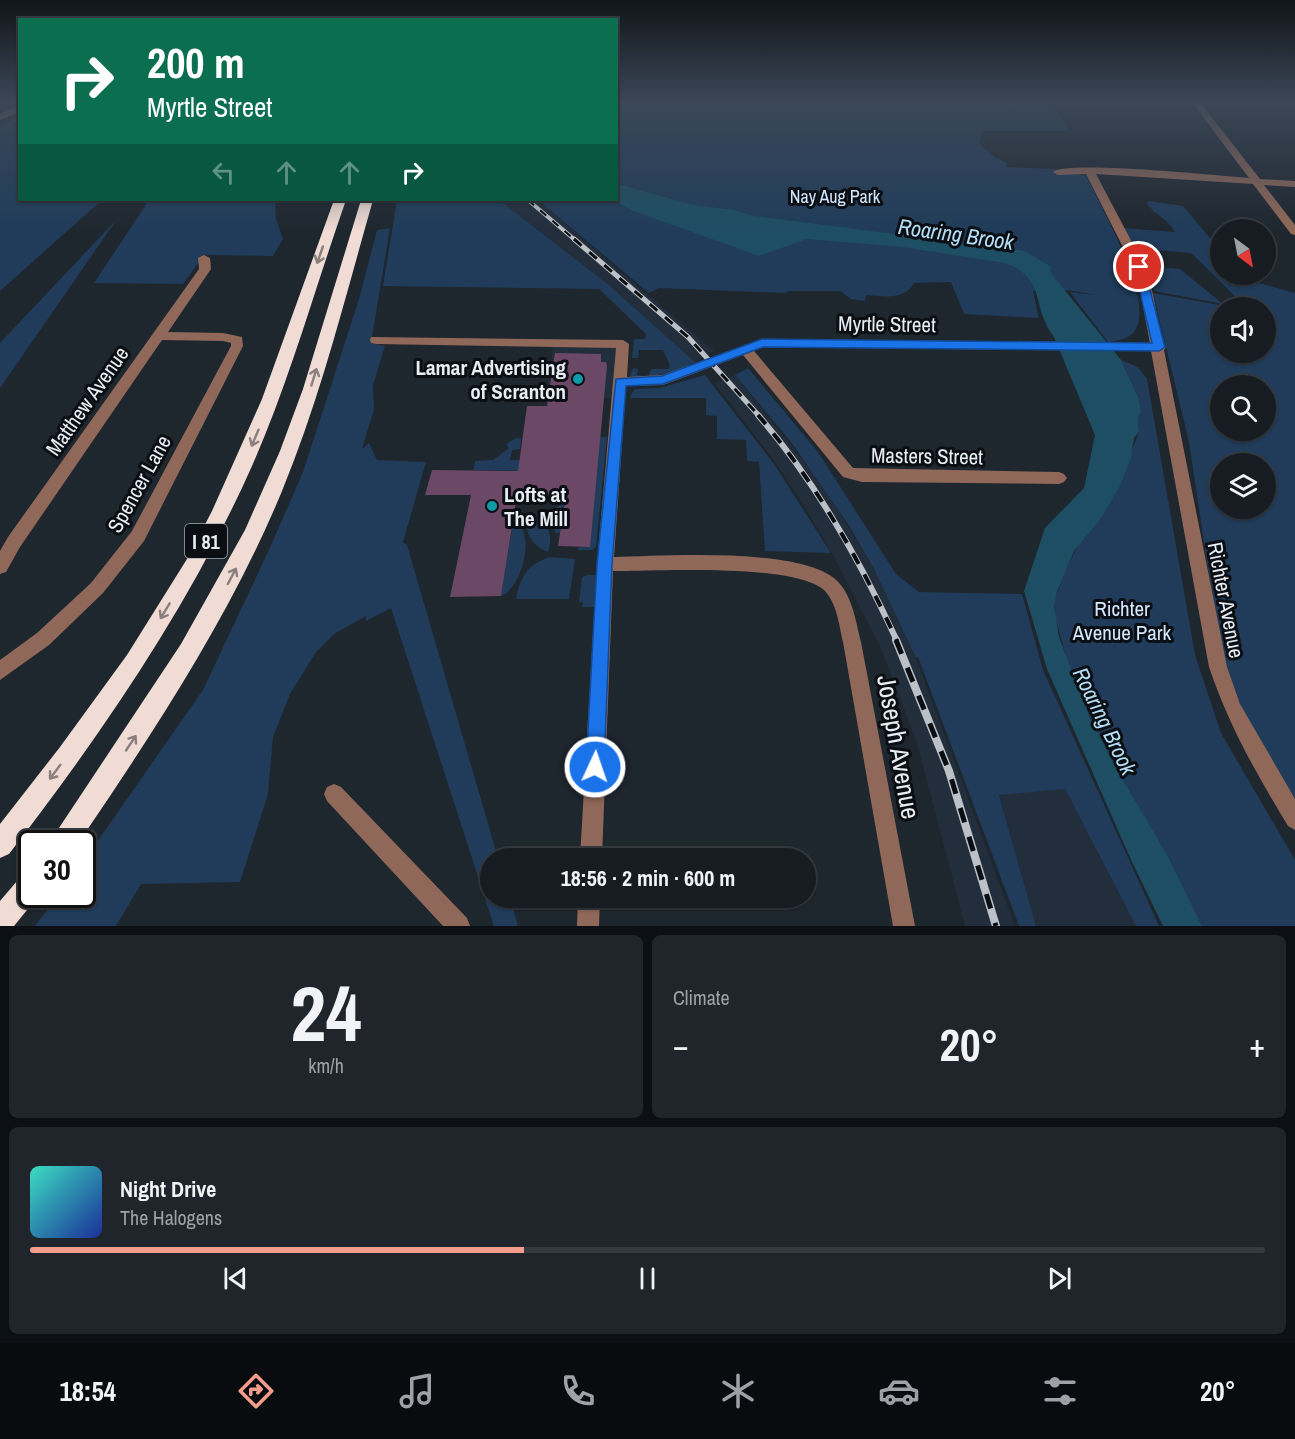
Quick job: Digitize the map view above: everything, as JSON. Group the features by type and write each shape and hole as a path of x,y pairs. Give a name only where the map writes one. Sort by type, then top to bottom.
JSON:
{"highway":[{"name":"I 81","path":"0,845 125,674 169,605 214,526 267,408 340,201"},
{"name":"I 81","path":"71,830 166,689 219,599 256,529 290,450 308,399 367,201"},
{"path":"5,915 18,900"}],"street":[{"path":"1228,144 1295,232"},
{"path":"1058,172 1089,171 1295,184"},
{"name":"Richter Avenue","path":"1089,171 1139,267 1159,347 1171,424 1218,667 1232,708 1257,756 1295,819"},
{"name":"Matthew Avenue","path":"0,567 14,542 205,269 204,258"},
{"name":"Spencer Lane","path":"0,671 43,639 90,595 138,536 237,346 237,340 223,337 157,336"},
{"path":"376,339 623,344 605,564 591,848"},
{"name":"Myrtle Street","path":"620,382 663,380 762,343 1159,347"},
{"name":"Masters Street","path":"745,348 848,473 862,476 1059,478"},
{"name":"Joseph Avenue","path":"605,564 771,566 802,570 828,583 841,601 852,642 904,926"},
{"path":"334,794 459,926"},
{"path":"588,926 589,908"}],"shaded area":[{"path":"618,184 694,205 734,210 754,216 1025,251 1050,266 1051,273 1121,360 1139,399 1141,412 1138,418 1139,432 1134,438 1131,457 1120,486 1102,517 1074,551 1057,592 1054,606 1059,637 1089,716 1119,773 1168,856 1202,926 1163,926 1132,862 1047,669 1024,591 1045,528 1084,488 1095,435 1054,337 1042,315 1037,294 1027,277 1005,263 902,247 807,239 759,256 631,210 616,201 618,201"},
{"path":"500,201 539,201 714,351 695,362 609,285"},
{"name":"Lamar Advertising of Scranton","path":"553,346 620,346 619,398 547,399"},
{"path":"735,375 824,487 874,569 916,658 1015,926 965,926 917,743 882,651 832,553 806,509 776,463 714,383"},
{"path":"1065,789 1136,926 1036,926 999,794"}],"green space":[{"path":"0,144 18,144 18,201 101,201 0,291"},
{"name":"Nay Aug Park","path":"618,144 980,144 996,158 1007,163 1006,167 1054,169 1086,176 1114,232 1133,278 1138,299 1139,318 1132,334 1126,338 1108,342 1070,292 1095,295 1068,290 1033,291 1039,318 964,314 951,282 914,283 905,293 893,296 866,295 865,301 851,299 840,291 788,291 786,293 659,288 649,293 539,201 618,201"},
{"path":"148,201 275,201 276,219 283,239 273,256 204,255 183,284 94,283"},
{"path":"397,201 500,201 609,285 695,362 673,371 648,377 651,369 668,369 670,366 663,350 639,350 638,358 632,358 634,339 645,339 646,334 599,289 383,286"},
{"path":"1149,201 1183,206 1210,238 1210,272 1191,253 1133,248 1123,228 1175,232 1146,203"},
{"path":"117,219 0,388 0,343"},
{"path":"390,228 371,343 385,346 373,385 374,409 362,449 369,443 377,460 426,462 403,542 407,545 495,848 480,848 480,883 391,608 366,621 366,616 334,634 316,652 290,694 273,737 268,794 240,882 141,884 116,926 35,926 48,908 96,908 96,843 203,690 268,552 303,472 359,299 377,230"},
{"path":"1146,266 1180,269 1214,297 1210,297 1210,302 1154,291"},
{"path":"1224,285 1266,285 1295,293 1295,814 1267,771 1223,669 1189,442 1153,293 1210,303 1210,363 1276,363 1276,297 1236,297"},
{"name":"Richter Avenue Park","path":"1121,360 1138,367 1147,379 1195,655 1221,733 1295,860 1295,926 1202,926 1168,856 1119,773 1089,716 1070,670 1055,617 1054,602 1077,547 1114,497 1139,432 1138,418 1141,412 1139,399"},
{"path":"633,368 638,369 637,375 648,377 634,379 630,375"},
{"path":"748,368 818,452 896,574 919,592 1022,594 1043,670 1159,926 1136,926 1065,789 999,795 1036,926 1019,926 918,657 916,658 874,569 848,524 791,442 735,375"},
{"path":"705,375 774,464 831,553 765,551 759,462 747,461 746,440 717,439 717,416 706,415 706,398 631,398 630,396 635,389 660,388"},
{"path":"599,437 607,437 596,547 592,550 578,550 579,547 589,547"},
{"path":"516,438 521,438 520,449 512,450 510,460 534,460 533,471 473,470 475,461 493,460 509,448 506,444"},
{"path":"562,497 565,497 560,533 556,533 545,513 559,506"},
{"path":"528,515 540,520 548,528 550,545 548,552 537,546 530,538 527,527"},
{"path":"514,516 524,533 524,559 518,578 513,586 501,596"},
{"path":"550,557 575,559 569,599 516,599 526,572 535,564"},
{"path":"597,575 595,607 582,607 583,602 579,602 582,577"},
{"path":"488,908 513,908 518,926 494,926"}],"building":[{"name":"Lofts at The Mill","path":"555,353 601,354 601,362 606,362 607,366 590,547 558,546 566,495 517,495 501,596 450,597 471,495 425,495 432,470 518,471 527,406 547,406"}],"railway":[{"path":"529,201 575,240"},
{"path":"574,239 688,337 760,417"},
{"path":"758,415 818,495 852,552 897,641"},
{"path":"896,640 949,771 996,926"}],"place":[{"name":"Lamar Advertising of Scranton","path":"578,379"},
{"name":"Lofts at The Mill","path":"492,506"}],"route":[{"path":"595,767 605,564 620,382 663,380 738,350 762,343 1159,347 1149,299 1139,267"}],"water label":[{"name":"Roaring Brook","path":"956,234"},
{"name":"Roaring Brook","path":"1105,721"}]}
